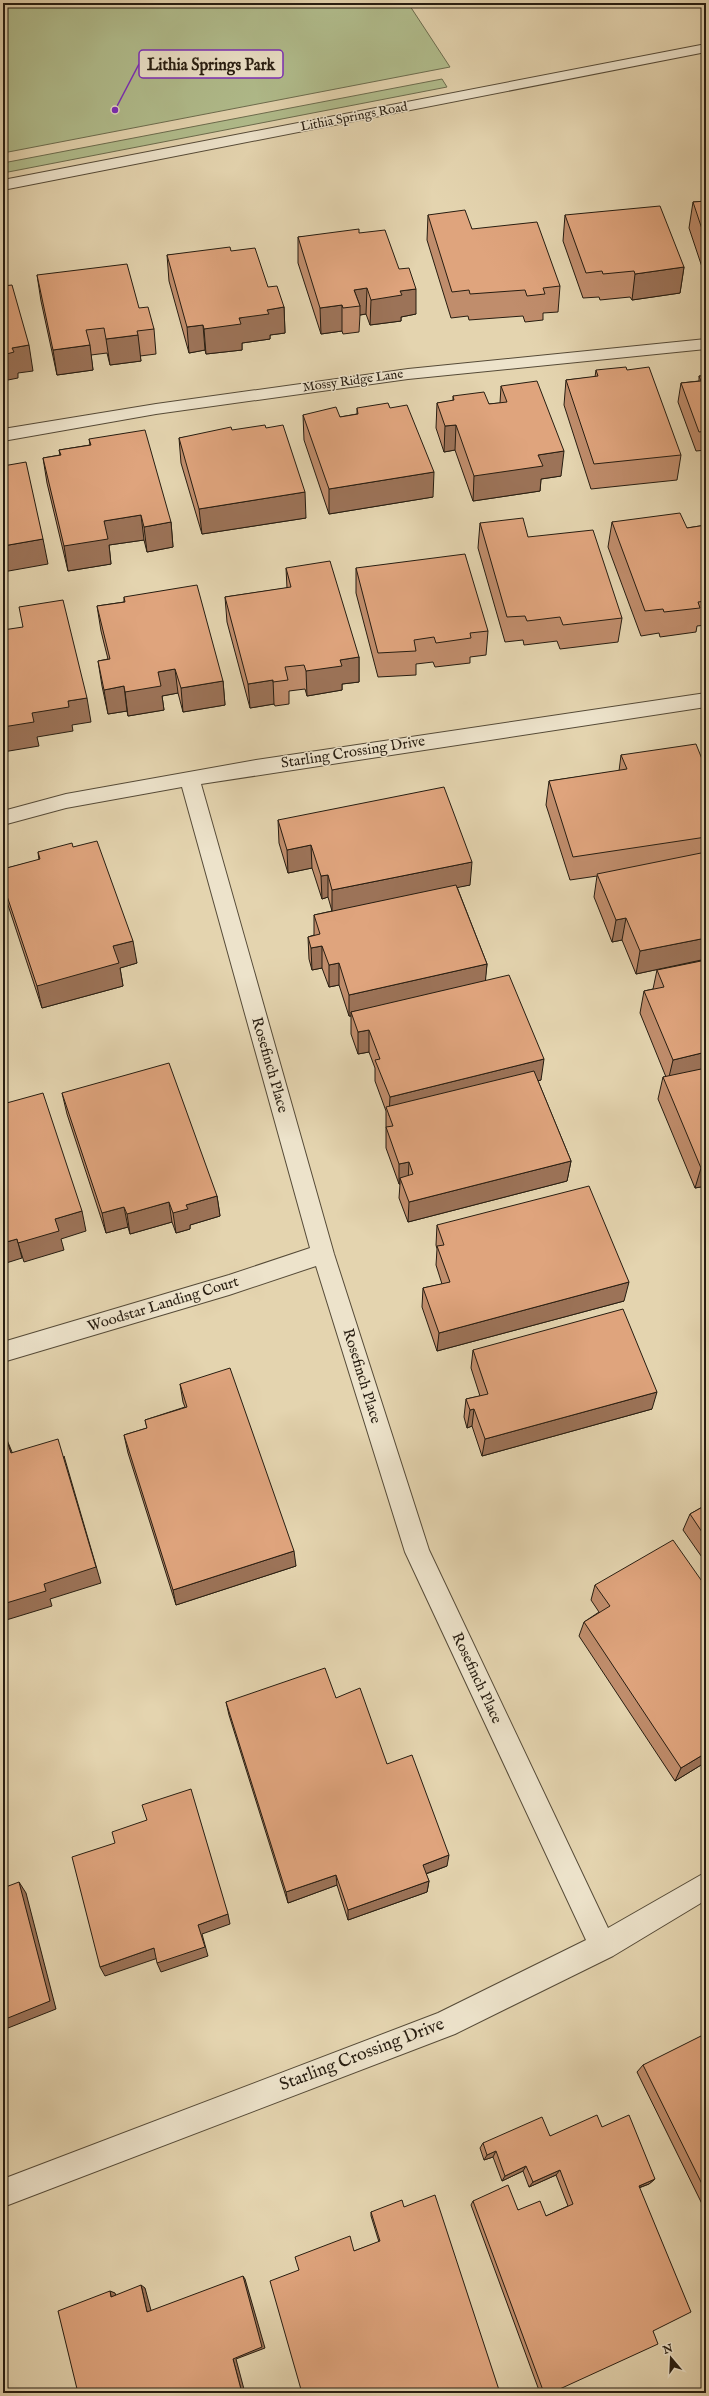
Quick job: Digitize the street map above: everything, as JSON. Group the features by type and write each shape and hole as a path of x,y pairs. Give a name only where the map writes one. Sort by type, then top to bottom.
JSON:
{"street":[{"name":"Lithia Springs Road","path":"3,185 706,48"},
{"name":"Mossy Ridge Lane","path":"3,435 156,409 408,374 706,344"},
{"name":"Starling Crossing Drive","path":"3,818 66,801 428,740 706,700"},
{"name":"Rosefinch Place","path":"190,780 323,1254 417,1552 603,1946"},
{"name":"Woodstar Landing Court","path":"3,1352 229,1285 323,1254"},
{"name":"Starling Crossing Drive","path":"3,2193 445,2024 603,1946 706,1885"}],"green space":[{"path":"3,3 408,3 450,67 3,153"},
{"path":"442,79 447,87 3,173 3,163"}],"building":[{"path":"706,201 706,241 693,202"},
{"path":"660,206 684,267 635,274 634,271 603,274 602,271 586,273 565,215"},
{"path":"465,210 472,229 537,222 560,286 543,288 545,294 527,296 525,290 470,294 469,290 452,292 428,215"},
{"path":"359,229 359,233 385,230 399,269 409,268 416,289 400,291 402,295 371,300 367,288 354,290 360,306 343,308 342,305 320,308 298,237"},
{"path":"230,247 231,251 255,248 268,287 277,286 284,307 267,310 269,314 239,318 241,324 204,329 203,325 187,327 167,255"},
{"path":"127,264 139,308 148,307 154,329 137,331 138,335 106,339 104,328 86,330 90,345 53,350 37,275"},
{"path":"12,285 29,345 12,348 14,352 3,355 3,286"},
{"path":"626,367 627,370 649,367 681,455 594,464 566,380 598,376 596,370"},
{"path":"699,376 706,376 706,431 699,432 681,383 701,381"},
{"path":"537,381 564,451 538,455 543,466 474,476 456,425 445,426 437,403 454,400 453,396 484,392 489,404 507,402 501,386"},
{"path":"388,403 390,408 407,405 434,472 329,489 303,415 336,407 340,417 358,414 357,408"},
{"path":"265,425 266,428 283,425 305,492 199,509 179,438 231,427 232,430"},
{"path":"145,430 171,522 144,527 141,515 104,521 108,539 64,546 43,458 61,455 59,450 91,445 89,439"},
{"path":"26,462 43,539 3,546 3,466"},
{"path":"680,513 687,528 706,525 706,601 698,602 700,608 664,612 663,609 645,611 612,522"},
{"path":"523,518 528,537 593,530 622,618 563,625 560,617 527,621 525,616 507,617 480,523"},
{"path":"465,554 488,631 470,633 471,638 436,643 434,637 414,640 416,651 378,653 356,568"},
{"path":"330,561 359,657 340,660 342,666 306,671 304,665 285,667 288,680 273,682 273,680 248,684 225,597 291,587 286,568"},
{"path":"197,585 223,681 181,688 175,669 158,672 161,686 125,692 124,686 104,690 98,661 110,659 97,606 125,602 124,597"},
{"path":"63,600 87,698 68,701 69,707 32,713 34,722 3,727 3,630 23,627 19,607"},
{"path":"696,744 702,759 706,758 706,792 702,793 706,803 706,837 573,857 549,781 627,769 621,755"},
{"path":"444,787 472,862 332,890 328,875 321,876 311,845 287,850 278,820"},
{"path":"97,841 133,941 113,946 119,963 37,986 3,884 3,869 40,859 38,852 72,843 73,847"},
{"path":"706,852 706,938 640,951 626,918 616,920 597,874"},
{"path":"456,885 487,964 349,995 339,963 329,965 322,946 311,948 308,937 320,934 314,915"},
{"path":"706,960 706,1052 673,1060 644,991 664,987 657,970"},
{"path":"509,975 544,1059 390,1097 375,1060 380,1059 369,1030 358,1032 351,1012"},
{"path":"169,1063 217,1196 186,1205 188,1209 173,1213 169,1202 127,1214 124,1207 102,1213 62,1093"},
{"path":"706,1068 706,1167 701,1168 663,1077"},
{"path":"534,1071 571,1161 409,1202 400,1178 413,1174 409,1162 399,1164 386,1127 393,1126 386,1107"},
{"path":"43,1093 82,1211 55,1219 59,1231 18,1243 17,1239 3,1243 3,1104"},
{"path":"589,1186 629,1282 439,1333 423,1288 450,1282 437,1246 444,1245 437,1225"},
{"path":"623,1309 657,1392 485,1439 474,1409 470,1410 466,1399 488,1394 473,1350"},
{"path":"230,1368 294,1551 173,1590 124,1435 147,1428 145,1420 187,1407 180,1384"},
{"path":"5,1435 11,1453 58,1439 96,1567 44,1584 46,1591 3,1604 3,1436"},
{"path":"706,1505 706,1538 690,1514"},
{"path":"673,1540 706,1587 706,1753 681,1768 584,1622 610,1606 595,1585"},
{"path":"325,1668 336,1698 360,1688 387,1764 412,1755 449,1855 423,1865 429,1881 348,1910 336,1875 286,1892 226,1702"},
{"path":"191,1789 228,1914 198,1925 205,1947 157,1963 154,1948 100,1967 72,1857 115,1843 112,1832 147,1820 142,1805"},
{"path":"19,1882 50,2001 3,2020 3,1888"},
{"path":"701,2036 706,2046 706,2192 643,2065"},
{"path":"597,2115 602,2127 629,2115 655,2179 639,2186 691,2312 653,2331 658,2344 551,2393 544,2393 473,2201 508,2185 518,2210 540,2201 546,2216 573,2204 560,2170 533,2182 526,2166 505,2176 496,2151 487,2155 483,2143 542,2117 550,2136"},
{"path":"435,2195 500,2393 302,2393 270,2281 299,2270 295,2257 350,2236 354,2251 380,2241 371,2212 402,2200 404,2207"},
{"path":"243,2276 262,2347 233,2359 242,2393 78,2393 58,2311 110,2291 111,2297 141,2285 147,2312"}],"place":[{"name":"Lithia Springs Park","path":"115,110"}]}
